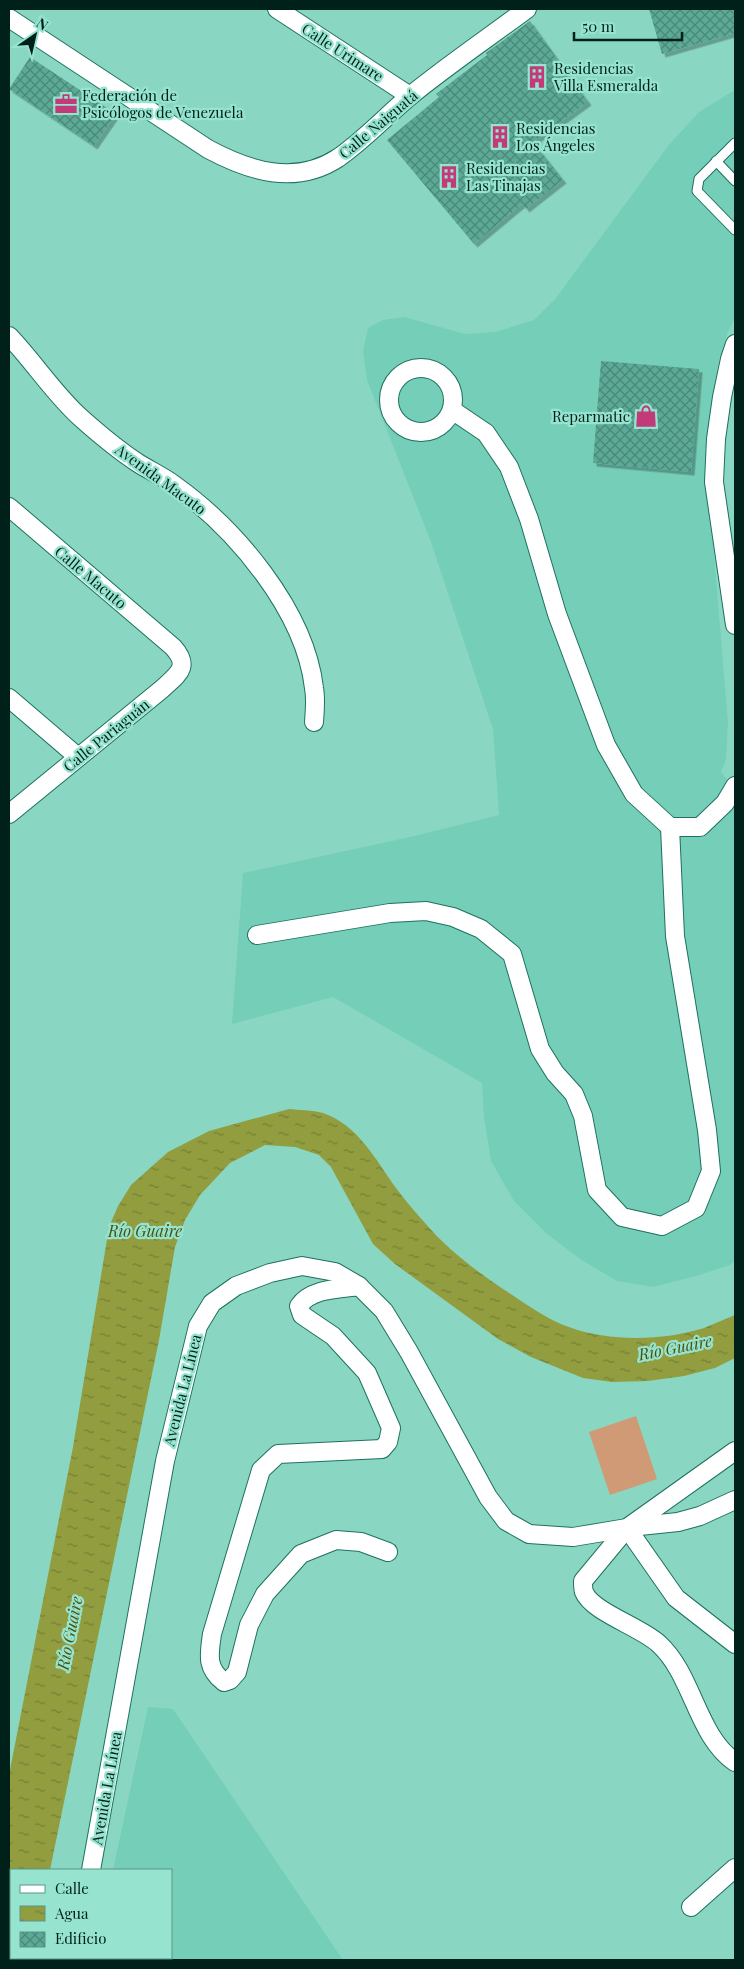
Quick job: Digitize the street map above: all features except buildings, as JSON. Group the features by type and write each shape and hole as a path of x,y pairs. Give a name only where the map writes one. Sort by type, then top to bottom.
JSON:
{"street":[{"name":"Calle Urimare","path":"277,9 410,96"},
{"name":"Calle Naiguatá","path":"12,18 208,149 230,161 274,174 308,171 337,158 368,134 410,96 527,9"},
{"name":"Avenida Macuto","path":"9,336 79,416 137,462 173,484 201,506 249,554 269,580 297,631 306,652 315,688 314,722"},
{"path":"735,344 726,378 716,448 714,482 729,551 735,625"},
{"path":"452,410 486,433 509,467 530,519 557,614 606,745 634,794 670,826 700,827 726,803 735,786"},
{"name":"Calle Macuto","path":"9,507 173,647"},
{"name":"Calle Pariaguán","path":"9,814 179,674 183,665 181,655 173,647"},
{"path":"9,698 78,757"},
{"path":"257,935 390,913 426,911 453,917 482,929 512,954 540,1049 555,1073 574,1094 583,1116 597,1190 622,1217 662,1226 696,1208 711,1171 707,1130 675,936 670,826"},
{"name":"Avenida La Línea","path":"91,1869 165,1462 198,1326 212,1303 236,1286 270,1272 302,1266 335,1272 359,1286 384,1311 430,1390 488,1497 506,1521 529,1534 573,1537 627,1528 735,1452"},
{"path":"359,1286 325,1291 305,1298 299,1306 302,1315 333,1336 367,1373 391,1428 388,1442 382,1449 278,1454 260,1470 212,1634 209,1659 216,1676 224,1682 230,1680 237,1672 249,1625 265,1594 301,1554 336,1540 361,1542 388,1552"},
{"path":"735,1500 700,1516 678,1522 627,1528 583,1581 583,1592 592,1604 643,1632 660,1644 675,1664 711,1735 726,1756 735,1762"},
{"path":"627,1528 676,1598 735,1644"},
{"path":"691,1907 735,1868"}],"lane":[{"path":"735,143 699,179 697,191 735,230"},
{"path":"716,161 735,181"}],"shaded area":[{"path":"735,90 735,317 719,360 712,399 710,452 711,517 728,723 726,760 721,772 735,789 735,1261 730,1265 696,1276 653,1287 617,1281 580,1259 546,1233 514,1201 491,1161 484,1117 482,1083 333,997 232,1024 243,873 410,837 499,815 493,729 431,542 367,380 363,351 368,328 383,320 404,317 465,334 495,332 534,320 556,298 668,146 699,112"},
{"path":"636,1416 657,1479 610,1495 589,1432"},
{"path":"148,1707 173,1709 343,1960 96,1960 172,1959 172,1869 113,1869"}],"water":[{"name":"Río Guaire","path":"289,1109 323,1113 346,1126 365,1144 403,1197 443,1242 482,1274 543,1315 560,1324 585,1332 636,1338 688,1332 704,1328 735,1315 735,1358 715,1368 684,1376 648,1381 612,1382 583,1378 531,1357 498,1339 395,1264 373,1244 331,1167 319,1155 295,1147 265,1145 230,1163 200,1195 185,1220 175,1247 159,1340 50,1869 10,1869 10,1959 32,1959 9,1960 9,1775 73,1447 109,1227 118,1206 131,1185 168,1152 209,1131"}],"place":[{"name":"Residencias Villa Esmeralda","path":"537,77"},
{"name":"Federación de Psicólogos de Venezuela","path":"66,104"},
{"name":"Residencias Los Ángeles","path":"500,137"},
{"name":"Residencias Las Tinajas","path":"449,177"},
{"name":"Reparmatic","path":"646,416"}]}
